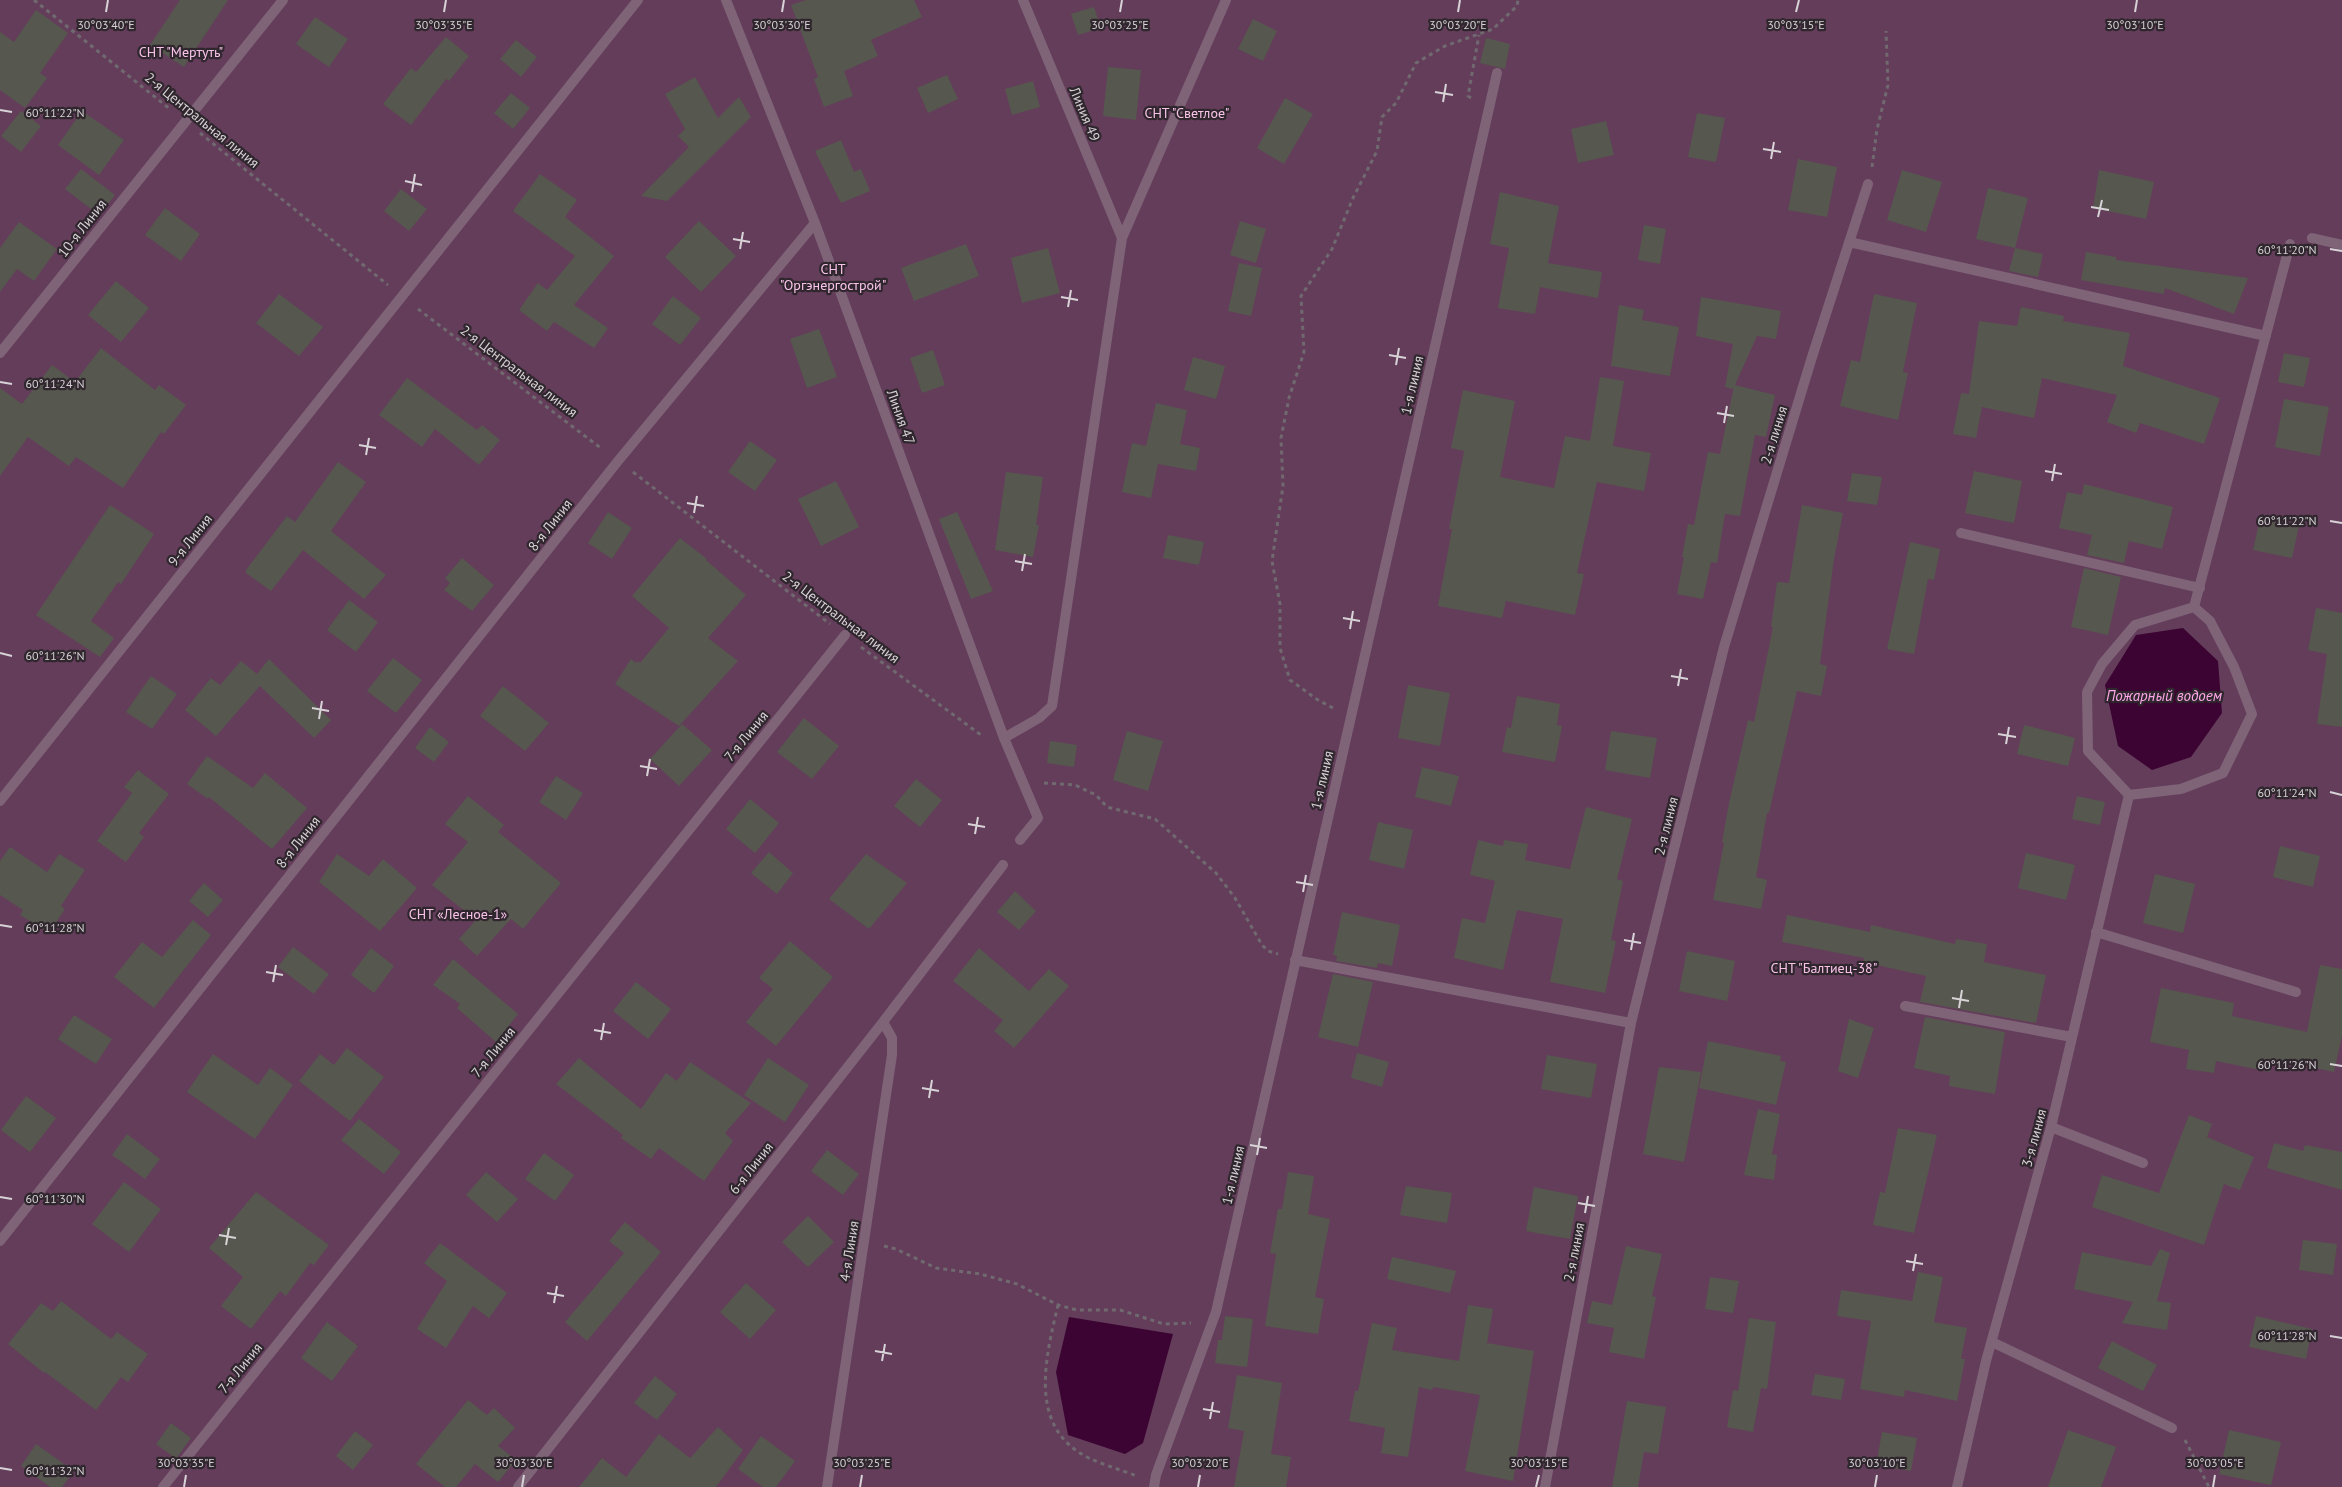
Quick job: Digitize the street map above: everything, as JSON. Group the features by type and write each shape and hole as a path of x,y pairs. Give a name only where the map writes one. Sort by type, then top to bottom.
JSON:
{"street":[{"name":"10-я Линия","path":"0,353 283,0"},
{"name":"9-я Линия","path":"0,801 638,0"},
{"name":"Линия 47","path":"726,0 815,223 1004,738 1038,818 1020,840"},
{"name":"Линия 49","path":"1023,0 1122,238"},
{"path":"1004,738 1039,718 1052,706 1122,238 1226,0"},
{"name":"1-я линия","path":"1155,1486 1156,1474 1214,1319 1497,73"},
{"name":"2-я линия","path":"1545,1487 1631,1023 1724,647 1812,357 1868,184"},
{"name":"8-я Линия","path":"0,1241 618,461 815,223"},
{"path":"2312,238 2342,245"},
{"path":"1849,242 2266,336"},
{"path":"2194,607 2290,244"},
{"path":"1961,533 2200,588"},
{"path":"2194,607 2210,621 2234,668 2252,714 2223,773 2181,789 2129,795 2088,751 2087,692 2102,664 2135,625 2194,607"},
{"name":"7-я Линия","path":"163,1487 845,635"},
{"name":"3-я линия","path":"1956,1487 1992,1342 2052,1127 2129,795"},
{"name":"6-я Линия","path":"518,1487 883,1022 1003,865"},
{"path":"2096,932 2296,992"},
{"path":"1295,960 1631,1023"},
{"path":"1905,1006 2072,1037"},
{"name":"4-я Линия","path":"827,1487 892,1055 892,1038 883,1022"},
{"path":"2052,1127 2143,1163"},
{"path":"1992,1342 2172,1428"}],"path":[{"name":"2-я Центральная линия","path":"34,0 401,296 845,635 979,734 1004,738"},
{"path":"1347,729 1337,710 1318,700 1290,680 1280,648 1280,604 1272,560 1283,486 1280,438 1289,398 1304,352 1301,296 1332,249 1353,198 1377,151 1382,117 1396,103 1416,63 1445,46 1493,29 1517,6 1518,0"},
{"path":"1868,184 1874,158 1877,129 1888,85 1886,31"},
{"path":"1023,782 1075,785 1096,795 1107,807 1154,819 1216,873 1235,898 1262,946 1268,951 1295,960"},
{"path":"864,1243 896,1249 936,1268 980,1274 1017,1284 1058,1305 1077,1310 1120,1310 1164,1324 1181,1324 1214,1319"},
{"path":"1058,1305 1047,1352 1043,1381 1057,1434 1078,1452 1155,1486"},
{"path":"2172,1428 2189,1443 2209,1487"}],"green space":[{"path":"0,0 2342,0 2342,1487 0,1487"}],"water":[{"name":"Пожарный водоем","path":"2183,628 2218,661 2222,713 2191,757 2152,770 2118,746 2105,685 2136,635"},
{"path":"1069,1317 1173,1334 1143,1443 1125,1454 1068,1435 1056,1372"}],"building":[{"path":"180,0 228,0 184,67 150,45"},
{"path":"806,0 914,0 922,17 871,40 878,56 844,71 853,96 824,107 814,79 818,77 791,5"},
{"path":"1094,7 1101,28 1078,35 1071,14"},
{"path":"36,10 68,33 40,73 47,78 25,108 0,90 0,32 14,42"},
{"path":"315,17 348,39 329,67 296,44"},
{"path":"1253,19 1277,31 1263,61 1238,49"},
{"path":"446,37 469,56 449,81 446,79 411,125 383,104 411,68 416,72"},
{"path":"1486,38 1510,44 1505,69 1480,63"},
{"path":"516,40 537,57 521,77 500,59"},
{"path":"1108,67 1141,70 1136,120 1103,116"},
{"path":"947,75 958,99 928,113 917,88"},
{"path":"695,77 718,118 739,97 751,117 667,201 641,196 689,147 678,136 685,129 665,94"},
{"path":"1033,81 1040,107 1012,115 1005,89"},
{"path":"511,93 530,108 513,129 494,113"},
{"path":"1285,98 1313,114 1284,164 1257,148"},
{"path":"21,111 41,126 21,152 1,136"},
{"path":"82,111 124,140 99,175 58,145"},
{"path":"1697,113 1725,118 1716,162 1688,157"},
{"path":"1606,121 1614,155 1578,163 1571,129"},
{"path":"841,140 854,172 861,169 870,191 841,203 815,151"},
{"path":"1798,159 1837,167 1827,217 1788,210"},
{"path":"81,169 115,195 99,215 65,189"},
{"path":"1902,170 1942,182 1926,232 1887,220"},
{"path":"2099,170 2154,182 2146,219 2093,208"},
{"path":"540,174 577,200 565,217 614,256 574,305 608,328 594,348 554,322 547,331 519,310 538,283 547,290 575,256 513,211"},
{"path":"1988,188 2028,198 2015,248 1976,239"},
{"path":"401,189 427,209 409,231 384,211"},
{"path":"1500,192 1559,206 1548,263 1602,272 1598,298 1540,287 1535,314 1498,308 1509,248 1490,244"},
{"path":"165,208 200,234 181,261 145,235"},
{"path":"699,221 736,256 701,292 665,257"},
{"path":"1240,221 1266,229 1256,263 1230,255"},
{"path":"19,222 57,249 34,281 17,269 0,292 0,248"},
{"path":"1644,225 1666,229 1660,264 1638,260"},
{"path":"966,244 979,276 914,301 901,268"},
{"path":"1048,248 1060,293 1022,303 1011,258"},
{"path":"2015,248 2043,254 2038,277 2009,271"},
{"path":"2086,252 2116,257 2116,260 2248,278 2234,314 2165,288 2164,294 2081,280"},
{"path":"1239,263 1262,268 1251,316 1228,311"},
{"path":"116,281 149,308 121,342 88,315"},
{"path":"279,294 323,327 299,356 256,323"},
{"path":"1874,294 1917,303 1903,372 1908,373 1898,420 1840,406 1851,360 1860,362"},
{"path":"673,296 701,318 680,345 652,324"},
{"path":"1701,297 1781,311 1776,339 1757,336 1735,385 1775,395 1766,437 1755,435 1740,516 1725,514 1717,563 1711,562 1703,599 1677,594 1684,557 1682,557 1688,524 1694,525 1708,452 1720,454 1734,386 1733,389 1725,387 1733,344 1696,336"},
{"path":"1619,305 1644,310 1642,320 1679,327 1670,376 1611,366"},
{"path":"2021,307 2064,316 2063,321 2130,333 2123,366 2220,398 2204,444 2140,423 2136,433 2107,422 2117,395 2042,378 2034,418 1982,407 1976,438 1953,434 1961,393 1969,394 1979,321 2017,326"},
{"path":"819,329 837,377 807,388 790,339"},
{"path":"101,348 155,390 159,385 186,405 164,434 161,432 123,488 76,457 69,466 28,437 0,476 0,388 22,404 52,365 75,382"},
{"path":"933,350 945,385 922,393 910,358"},
{"path":"2284,353 2310,358 2304,387 2278,382"},
{"path":"1193,357 1225,366 1216,399 1184,390"},
{"path":"1600,377 1624,381 1613,446 1651,453 1644,491 1597,482 1577,573 1584,574 1575,615 1506,601 1502,618 1438,606 1452,529 1449,529 1464,451 1451,448 1463,390 1515,401 1500,477 1554,488 1565,436 1590,441"},
{"path":"407,378 477,430 482,425 500,440 479,465 435,429 422,447 379,415"},
{"path":"2284,399 2329,407 2320,456 2275,447"},
{"path":"1156,403 1187,410 1180,444 1200,448 1196,471 1158,464 1151,498 1122,492 1132,443 1146,446"},
{"path":"750,441 777,460 755,491 728,472"},
{"path":"338,462 366,482 331,531 386,575 364,599 303,550 271,591 246,573 246,570 287,516 295,522"},
{"path":"1974,471 2022,481 2014,523 1965,513"},
{"path":"1006,472 1043,477 1036,525 1039,525 1033,557 995,550"},
{"path":"1852,473 1882,477 1877,505 1847,501"},
{"path":"836,481 859,527 821,546 798,499"},
{"path":"2084,484 2173,507 2162,549 2129,541 2124,563 2087,555 2092,535 2059,528 2067,492 2082,495"},
{"path":"110,505 154,534 121,584 118,582 91,621 114,638 100,657 36,615"},
{"path":"1802,505 1843,513 1834,559 1820,664 1827,666 1821,696 1797,691 1769,813 1767,813 1756,877 1767,880 1761,909 1713,900 1724,843 1722,842 1729,803 1748,720 1754,722 1773,627 1771,627 1777,582 1789,583"},
{"path":"608,512 632,528 612,559 588,543"},
{"path":"957,512 993,591 971,599 939,519"},
{"path":"2260,518 2299,526 2292,558 2253,550"},
{"path":"1168,535 1204,542 1199,565 1163,558"},
{"path":"680,538 707,559 746,595 708,638 738,661 679,726 615,684 631,659 636,663 638,661 640,663 669,628 632,596"},
{"path":"1910,542 1940,549 1934,580 1928,579 1914,654 1887,649"},
{"path":"462,558 494,585 472,611 444,590 450,583 445,578"},
{"path":"2084,568 2121,577 2108,635 2071,627"},
{"path":"349,600 378,622 356,652 327,630"},
{"path":"2316,608 2342,613 2342,727 2317,724 2327,654 2308,650"},
{"path":"393,658 422,680 396,713 367,691"},
{"path":"269,659 331,720 314,738 260,686 216,736 185,710 211,678 220,685 241,661 257,674"},
{"path":"151,676 177,694 152,729 126,712"},
{"path":"1408,685 1450,693 1440,746 1398,738"},
{"path":"503,686 549,723 525,751 480,716"},
{"path":"1517,696 1560,704 1557,725 1562,726 1555,762 1502,752 1507,727 1511,728"},
{"path":"804,718 839,746 812,779 777,752"},
{"path":"682,724 712,750 679,786 650,759"},
{"path":"2024,725 2075,738 2068,766 2017,754"},
{"path":"430,727 449,742 434,762 415,748"},
{"path":"1127,731 1163,741 1148,791 1113,780"},
{"path":"1611,731 1657,738 1650,778 1605,770"},
{"path":"1050,741 1077,745 1074,767 1047,763"},
{"path":"207,756 253,788 265,773 307,808 272,849 209,797 208,799 187,784"},
{"path":"1422,767 1459,776 1451,806 1415,797"},
{"path":"138,770 169,794 139,833 144,837 126,862 97,841 132,793 124,787"},
{"path":"556,776 583,793 566,820 539,802"},
{"path":"916,779 942,800 920,827 894,806"},
{"path":"468,796 504,825 498,832 561,883 523,929 511,919 477,956 459,939 476,920 432,885 468,842 445,824"},
{"path":"2077,796 2105,802 2100,825 2072,819"},
{"path":"750,799 779,823 755,853 726,829"},
{"path":"1586,807 1632,819 1617,879 1623,881 1611,940 1616,941 1605,993 1550,982 1563,919 1517,910 1503,970 1454,958 1462,918 1485,923 1495,881 1470,875 1478,840 1503,846 1504,840 1528,844 1525,860 1570,869"},
{"path":"1378,822 1413,830 1404,869 1369,860"},
{"path":"2280,846 2320,856 2313,887 2273,877"},
{"path":"10,847 47,872 59,854 85,870 61,906 65,909 49,933 20,915 23,910 0,895 0,861"},
{"path":"769,852 793,873 777,894 751,873"},
{"path":"2026,853 2075,865 2066,900 2018,888"},
{"path":"337,854 369,876 383,859 417,888 380,931 319,882"},
{"path":"866,854 907,883 869,929 829,899"},
{"path":"2155,874 2195,884 2183,933 2143,923"},
{"path":"204,883 223,900 208,917 189,901"},
{"path":"1015,891 1036,911 1019,930 997,912"},
{"path":"1342,912 1400,925 1392,966 1378,963 1377,968 1336,961 1337,956 1333,955"},
{"path":"1787,915 1870,932 1871,925 1955,944 1956,939 1987,944 1984,962 2046,975 2036,1023 1920,1002 1926,976 1863,962 1864,958 1782,942"},
{"path":"193,920 211,935 154,1008 114,977 142,942 162,957"},
{"path":"790,941 833,977 776,1046 746,1022 773,989 759,978"},
{"path":"293,947 329,974 314,994 278,967"},
{"path":"371,948 394,966 374,993 351,975"},
{"path":"979,948 1029,991 1049,969 1069,986 1014,1048 994,1031 1003,1020 953,981"},
{"path":"1687,951 1735,961 1727,1001 1679,991"},
{"path":"453,959 518,1014 496,1042 457,1008 460,1004 433,985"},
{"path":"2320,965 2342,969 2342,1036 2334,1072 2273,1059 2270,1072 2216,1061 2214,1073 2186,1069 2189,1050 2150,1042 2161,988 2234,1003 2232,1016 2307,1032"},
{"path":"1333,974 1373,982 1358,1047 1318,1037"},
{"path":"636,982 671,1009 648,1039 613,1011"},
{"path":"74,1015 112,1039 96,1064 58,1039"},
{"path":"1925,1017 2005,1032 1995,1094 1949,1086 1950,1076 1914,1068"},
{"path":"1849,1019 1874,1028 1858,1078 1838,1071"},
{"path":"1708,1041 1781,1056 1780,1061 1786,1062 1776,1105 1699,1088"},
{"path":"347,1048 384,1077 350,1121 299,1081 320,1054 334,1065"},
{"path":"1357,1053 1389,1062 1382,1087 1351,1078"},
{"path":"213,1054 258,1085 270,1068 293,1085 255,1139 187,1092"},
{"path":"1547,1055 1597,1064 1591,1098 1541,1089"},
{"path":"579,1058 641,1109 666,1073 677,1081 690,1062 751,1103 725,1133 733,1141 704,1181 659,1148 651,1159 621,1138 623,1135 556,1084"},
{"path":"768,1058 809,1085 785,1122 744,1095"},
{"path":"1659,1067 1701,1072 1684,1162 1643,1154"},
{"path":"26,1096 56,1118 30,1152 1,1130"},
{"path":"1758,1109 1780,1114 1772,1154 1777,1155 1774,1180 1744,1175"},
{"path":"2189,1115 2212,1124 2207,1137 2254,1157 2240,1190 2224,1184 2204,1245 2092,1207 2102,1175 2159,1193"},
{"path":"359,1119 401,1152 384,1174 341,1140"},
{"path":"1898,1128 1937,1135 1914,1233 1873,1225 1880,1192 1885,1193"},
{"path":"127,1134 160,1159 145,1179 112,1155"},
{"path":"2274,1143 2303,1151 2305,1145 2342,1152 2342,1190 2267,1168"},
{"path":"827,1150 859,1174 843,1195 811,1171"},
{"path":"544,1153 574,1175 555,1201 525,1179"},
{"path":"486,1172 518,1199 497,1222 466,1195"},
{"path":"1288,1172 1314,1176 1308,1214 1330,1219 1315,1297 1324,1299 1318,1334 1265,1326 1276,1254 1270,1253 1278,1209 1282,1209"},
{"path":"124,1182 161,1209 129,1252 92,1224"},
{"path":"1406,1186 1452,1193 1447,1223 1400,1215"},
{"path":"1534,1187 1578,1196 1570,1239 1526,1231"},
{"path":"256,1192 329,1245 314,1265 310,1263 286,1296 280,1291 251,1329 221,1306 243,1277 209,1248"},
{"path":"808,1216 834,1242 808,1267 782,1242"},
{"path":"625,1222 661,1252 587,1341 565,1322 624,1253 609,1241"},
{"path":"2303,1240 2337,1244 2333,1275 2299,1270"},
{"path":"440,1243 507,1293 489,1318 473,1306 446,1348 417,1329 447,1281 424,1263"},
{"path":"1626,1246 1662,1254 1652,1296 1656,1297 1644,1359 1609,1352 1614,1328 1587,1323 1592,1301 1612,1305"},
{"path":"2160,1249 2170,1253 2157,1301 2171,1303 2167,1330 2122,1323 2133,1302 2074,1289 2082,1252 2151,1266"},
{"path":"1392,1257 1456,1271 1450,1293 1387,1279"},
{"path":"1918,1272 1943,1277 1934,1322 1967,1328 1961,1359 1965,1359 1957,1401 1905,1390 1904,1397 1860,1389 1871,1321 1837,1316 1841,1290 1912,1301"},
{"path":"1710,1277 1739,1281 1733,1313 1705,1309"},
{"path":"746,1283 776,1310 750,1339 720,1312"},
{"path":"61,1301 111,1339 117,1332 148,1354 128,1382 121,1377 96,1410 44,1373 8,1344 41,1303 53,1311"},
{"path":"1468,1305 1493,1309 1487,1343 1534,1351 1513,1481 1465,1471 1480,1395 1433,1387 1432,1390 1419,1387 1408,1457 1381,1453 1385,1428 1349,1421 1355,1391 1358,1391 1372,1323 1397,1328 1392,1350 1459,1361"},
{"path":"1225,1316 1253,1319 1247,1367 1215,1363 1218,1340 1222,1340"},
{"path":"2256,1316 2312,1329 2306,1359 2249,1347"},
{"path":"1749,1318 1776,1322 1767,1389 1761,1388 1753,1432 1727,1427 1733,1390 1738,1391"},
{"path":"327,1322 358,1346 332,1381 301,1358"},
{"path":"2112,1341 2157,1365 2143,1391 2098,1368"},
{"path":"1815,1374 1845,1379 1841,1400 1811,1395"},
{"path":"1237,1375 1282,1383 1271,1454 1291,1457 1286,1487 1234,1487 1244,1431 1228,1428"},
{"path":"655,1376 677,1394 657,1420 634,1403"},
{"path":"468,1400 487,1415 494,1408 515,1428 498,1446 516,1460 498,1482 475,1464 456,1487 445,1487 416,1464"},
{"path":"1627,1401 1666,1407 1658,1454 1644,1452 1638,1487 1612,1487"},
{"path":"171,1423 191,1438 176,1459 156,1444"},
{"path":"718,1427 743,1450 716,1487 579,1487 602,1458 626,1477 659,1434 690,1458"},
{"path":"2068,1430 2116,1447 2101,1487 2048,1487"},
{"path":"2229,1430 2281,1442 2271,1485 2219,1474"},
{"path":"355,1431 373,1445 353,1470 336,1456"},
{"path":"1882,1432 1917,1438 1911,1471 1876,1465"},
{"path":"761,1436 795,1461 776,1487 763,1487 738,1469"},
{"path":"36,1444 74,1471 62,1487 50,1487 21,1466"}],"park label":[{"name":"СНТ \"Мертуть\"","path":"181,52"},
{"name":"СНТ \"Светлое\"","path":"1187,113"},
{"name":"СНТ \"Оргэнергострой\"","path":"833,278"},
{"name":"СНТ «Лесное-1»","path":"458,914"},
{"name":"СНТ \"Балтиец-38\"","path":"1824,968"}]}
